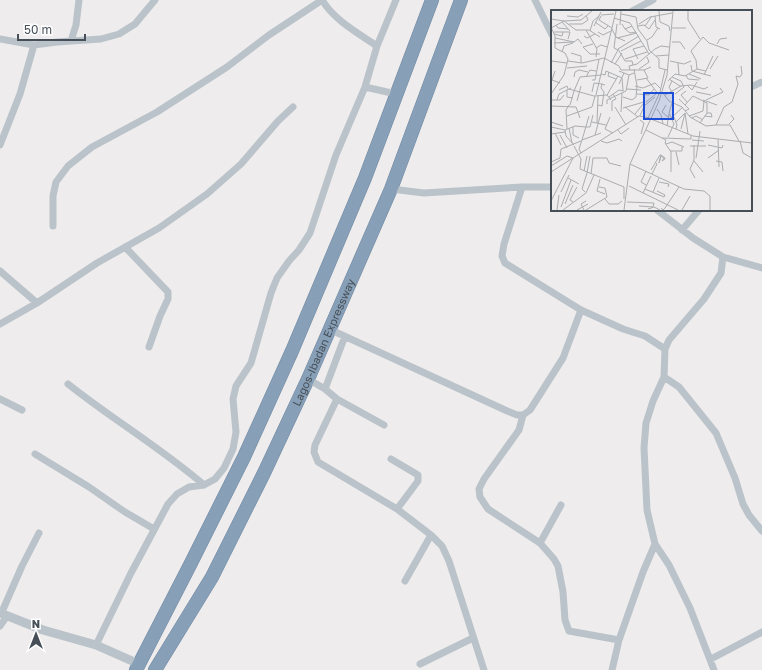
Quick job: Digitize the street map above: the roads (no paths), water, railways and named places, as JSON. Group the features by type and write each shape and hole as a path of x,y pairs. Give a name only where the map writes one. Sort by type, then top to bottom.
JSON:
{"highway":[{"path":"137,667 244,458 292,351 365,178 432,0"},
{"name":"Lagos-Ibadan Expressway","path":"155,670 212,577 264,473 308,379 391,189 461,0"}],"street":[{"path":"71,41 76,25 79,0"},
{"path":"0,39 34,45 101,39 119,34 135,24 155,0"},
{"path":"53,226 53,196 56,182 68,166 92,147 157,112 227,67 269,35 322,0 328,9 339,20 377,46"},
{"path":"96,645 131,573 168,504 177,494 189,487 204,485 215,479 224,468 233,449 236,432 233,399 236,386 251,363 271,293 277,278 310,233 336,155 365,87 377,46 396,0"},
{"path":"535,0 551,33"},
{"path":"634,10 653,0"},
{"path":"0,145 20,94 34,45"},
{"path":"752,87 762,82"},
{"path":"365,87 396,94"},
{"path":"0,324 37,303 97,263 159,228 207,194 241,164 278,121 293,107"},
{"path":"522,187 504,244 502,256 505,263 581,310 623,329 645,336 665,349"},
{"path":"391,189 424,193 522,187 551,187"},
{"path":"658,211 682,230 723,257 762,268"},
{"path":"682,230 698,211"},
{"path":"125,247 168,292 168,299 149,347"},
{"path":"714,670 690,608 669,565 655,544 647,510 644,448 646,423 653,401 664,377 665,349 669,340 704,299 721,273 723,257"},
{"path":"0,272 37,303"},
{"path":"581,310 563,358 530,410 523,416 519,430 484,479 479,490 480,497 488,509 540,543 554,559 558,566 565,620 569,631 619,640"},
{"path":"329,329 505,410 523,416"},
{"path":"325,389 345,336"},
{"path":"664,377 679,387 716,433 735,478 743,504 749,515 762,531"},
{"path":"308,379 325,389 337,399 384,425"},
{"path":"68,384 185,469 204,485"},
{"path":"0,399 22,410"},
{"path":"337,399 315,445 314,452 318,462 396,509 431,535 442,546 449,561 484,670"},
{"path":"35,454 154,529"},
{"path":"392,459 418,475 419,478 396,509"},
{"path":"540,543 561,505"},
{"path":"0,626 3,614 22,566 39,533"},
{"path":"405,581 431,535"},
{"path":"612,670 619,640 643,572 655,544"},
{"path":"3,614 43,630 96,645 137,667"},
{"path":"711,659 762,632"},
{"path":"420,664 473,638"}]}
